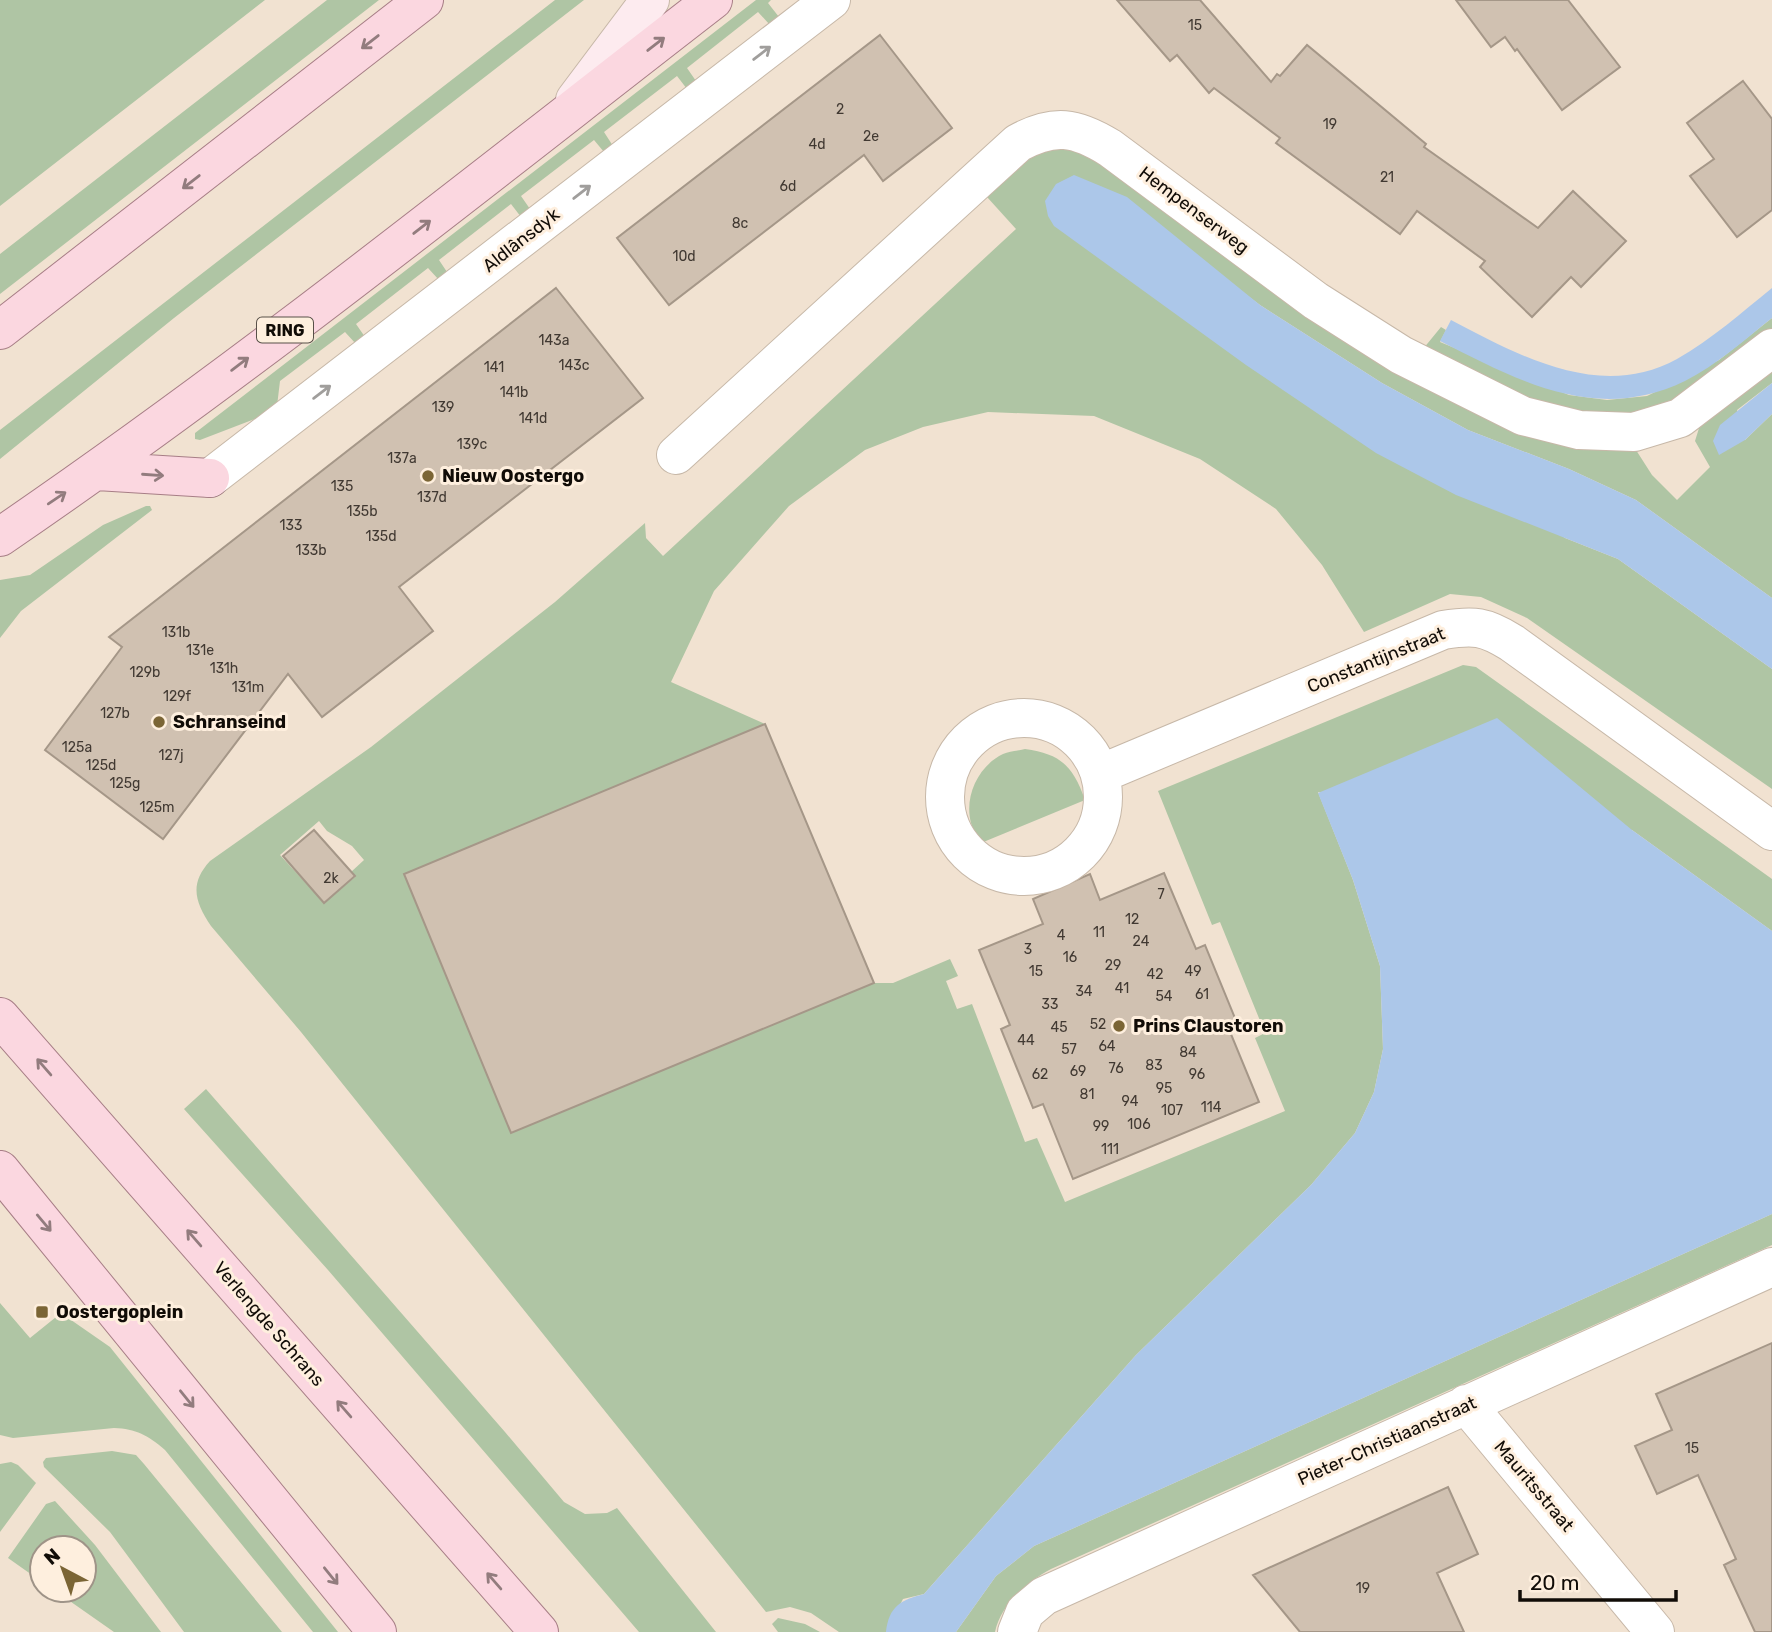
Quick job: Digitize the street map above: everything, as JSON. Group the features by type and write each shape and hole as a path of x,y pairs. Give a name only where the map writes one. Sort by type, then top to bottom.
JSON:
{"main road":[{"path":"5,328 424,0"},
{"path":"563,116 650,0"},
{"name":"RING","path":"0,537 97,471 396,247 713,0"},
{"path":"97,471 209,478"},
{"name":"Verlengde Schrans","path":"0,1017 538,1632"},
{"path":"0,1170 377,1632"}],"street":[{"name":"Aldlânsdyk","path":"209,478 831,0"},
{"name":"Hempenserweg","path":"676,455 1018,143 1037,133 1059,129 1077,131 1110,148 1317,301 1401,355 1522,416 1579,430 1634,432 1680,418 1772,348"},
{"name":"Constantijnstraat","path":"1100,774 1443,630 1468,626 1490,629 1511,643 1772,831"},
{"path":"1018,717 1045,720 1069,731 1088,750 1100,774 1103,801 1097,828 1082,851 1060,867 1034,875 1007,874 981,864 961,846 949,825 944,802 946,779 956,756 972,736 994,723 1018,717"},
{"name":"Pieter-Christiaanstraat","path":"1017,1632 1025,1612 1044,1596 1772,1267"},
{"name":"Mauritsstraat","path":"1466,1404 1655,1632"}],"green space":[{"path":"0,0 265,0 0,206"},
{"path":"327,0 379,0 0,294 0,254"},
{"path":"555,0 584,0 174,318 0,459 0,430"},
{"path":"756,0 771,0 768,3 779,17 770,25 758,12 687,68 696,81 687,89 677,76 604,132 613,146 604,152 594,140 521,196 530,209 521,217 511,204 439,260 449,275 439,280 428,268 356,324 365,337 356,344 345,332 280,381 277,406 273,412 200,440 195,439 195,433"},
{"path":"1040,148 1083,148 1308,312 1636,450 1652,475 1677,500 1710,467 1695,441 1700,425 1772,367 1772,383 1737,410 1745,440 1772,414 1772,598 1636,500 1569,469 1468,430 1382,383 1260,305 1098,184 1565,538 1618,559 1772,669 1772,789 1527,618 1481,597 1450,594 1364,632 1322,565 1276,509 1200,459 1094,416 988,412 923,427 865,450 789,506 714,591 671,682 765,724 404,874 511,1133 874,983 893,983 950,959 958,976 946,981 957,1009 972,1004 1025,1142 1037,1138 1065,1202 1285,1111 1255,1038 1265,1033 1220,922 1212,925 1158,791 1463,665 1476,667 1772,879 1772,931 1632,830 1318,792 1353,880 1380,966 1383,1049 1374,1092 1355,1133 1311,1185 1136,1355 924,1594 903,1599 886,1632 839,1632 811,1613 790,1607 766,1612 301,1032 211,926 198,901 197,885 203,869 210,861 371,747 555,602 645,523 646,538 663,556 1016,229 987,197","holes":["319,821 327,831 352,846 364,860 351,872 355,877 324,903 280,855"]},
{"path":"1772,318 1772,333 1669,404 1631,415 1581,417 1526,404 1423,349 1441,327 1446,330 1440,342 1569,395 1607,400 1647,396 1719,360"},
{"path":"150,506 152,510 21,611 0,638 0,580 30,575 103,525"},
{"path":"1025,749 1057,758 1076,778 1085,800 981,843 969,813 975,783 994,759"},
{"path":"206,1089 564,1502 585,1514 607,1513 617,1508 716,1632 639,1632 328,1270 184,1109"},
{"path":"1772,1214 1772,1245 1051,1569 1016,1595 1003,1612 995,1632 956,1632 996,1576 1034,1546"},
{"path":"0,1303 30,1338 61,1313 110,1347 338,1632 313,1632 165,1450 147,1437 135,1431 114,1428 13,1438 0,1435"},
{"path":"112,1451 136,1455 282,1632 184,1632 110,1532 44,1467 43,1462 46,1458"},
{"path":"11,1462 18,1465 36,1483 0,1532 0,1464"},
{"path":"55,1501 85,1534 28,1534 28,1572 8,1558 46,1504"},
{"path":"98,1549 161,1632 114,1632 74,1604 98,1604"},
{"path":"778,1618 805,1624 820,1632 778,1632 772,1624"}],"water":[{"path":"1074,175 1127,197 1260,305 1382,383 1468,430 1569,469 1636,500 1772,598 1772,669 1618,559 1456,495 1376,453 1246,365 1054,226 1048,216 1045,201 1056,184"},
{"path":"1772,288 1772,318 1719,360 1685,381 1652,393 1620,399 1589,398 1529,383 1440,341 1451,320 1505,347 1561,369 1590,375 1619,376 1648,371 1677,359 1714,334"},
{"path":"1772,383 1772,414 1745,440 1719,455 1713,441 1720,425"},
{"path":"1497,718 1632,830 1772,931 1772,1214 1034,1546 996,1576 956,1632 886,1632 893,1610 903,1602 924,1594 1136,1355 1311,1185 1355,1133 1374,1092 1383,1049 1380,966 1353,880 1318,793"}],"building":[{"path":"1117,0 1200,0 1271,82 1277,74 1280,76 1307,45 1426,144 1424,147 1538,228 1573,191 1626,241 1581,287 1571,277 1532,317 1480,267 1485,261 1417,211 1400,234 1276,143 1280,138 1214,88 1209,93 1177,55 1170,61"},
{"path":"1456,0 1568,0 1620,67 1562,110 1517,49 1515,51 1505,37 1491,47"},
{"path":"880,35 952,128 883,181 864,155 669,305 617,238"},
{"path":"1743,81 1772,119 1772,210 1737,237 1690,176 1714,159 1687,123"},
{"name":"Nieuw Oostergo","path":"556,288 643,398 399,587 433,631 322,717 288,674 163,839 45,750 122,647 109,637"},
{"path":"765,724 874,983 511,1133 404,874"},
{"path":"314,830 355,876 324,903 283,856"},
{"name":"Prins Claustoren","path":"1164,873 1196,949 1205,945 1237,1023 1228,1027 1259,1102 1073,1179 1043,1104 1033,1108 1001,1029 1010,1025 979,950 1043,924 1033,899 1090,874 1100,900"},
{"path":"1772,1343 1772,1632 1755,1632 1724,1565 1736,1559 1698,1475 1657,1494 1635,1446 1672,1430 1656,1394"},
{"path":"1448,1487 1478,1554 1437,1573 1464,1632 1300,1632 1253,1575"}],"place":[{"name":"Nieuw Oostergo","path":"428,476"},
{"name":"Schranseind","path":"159,722"},
{"name":"Prins Claustoren","path":"1119,1026"},
{"name":"Oostergoplein","path":"42,1312"}]}
